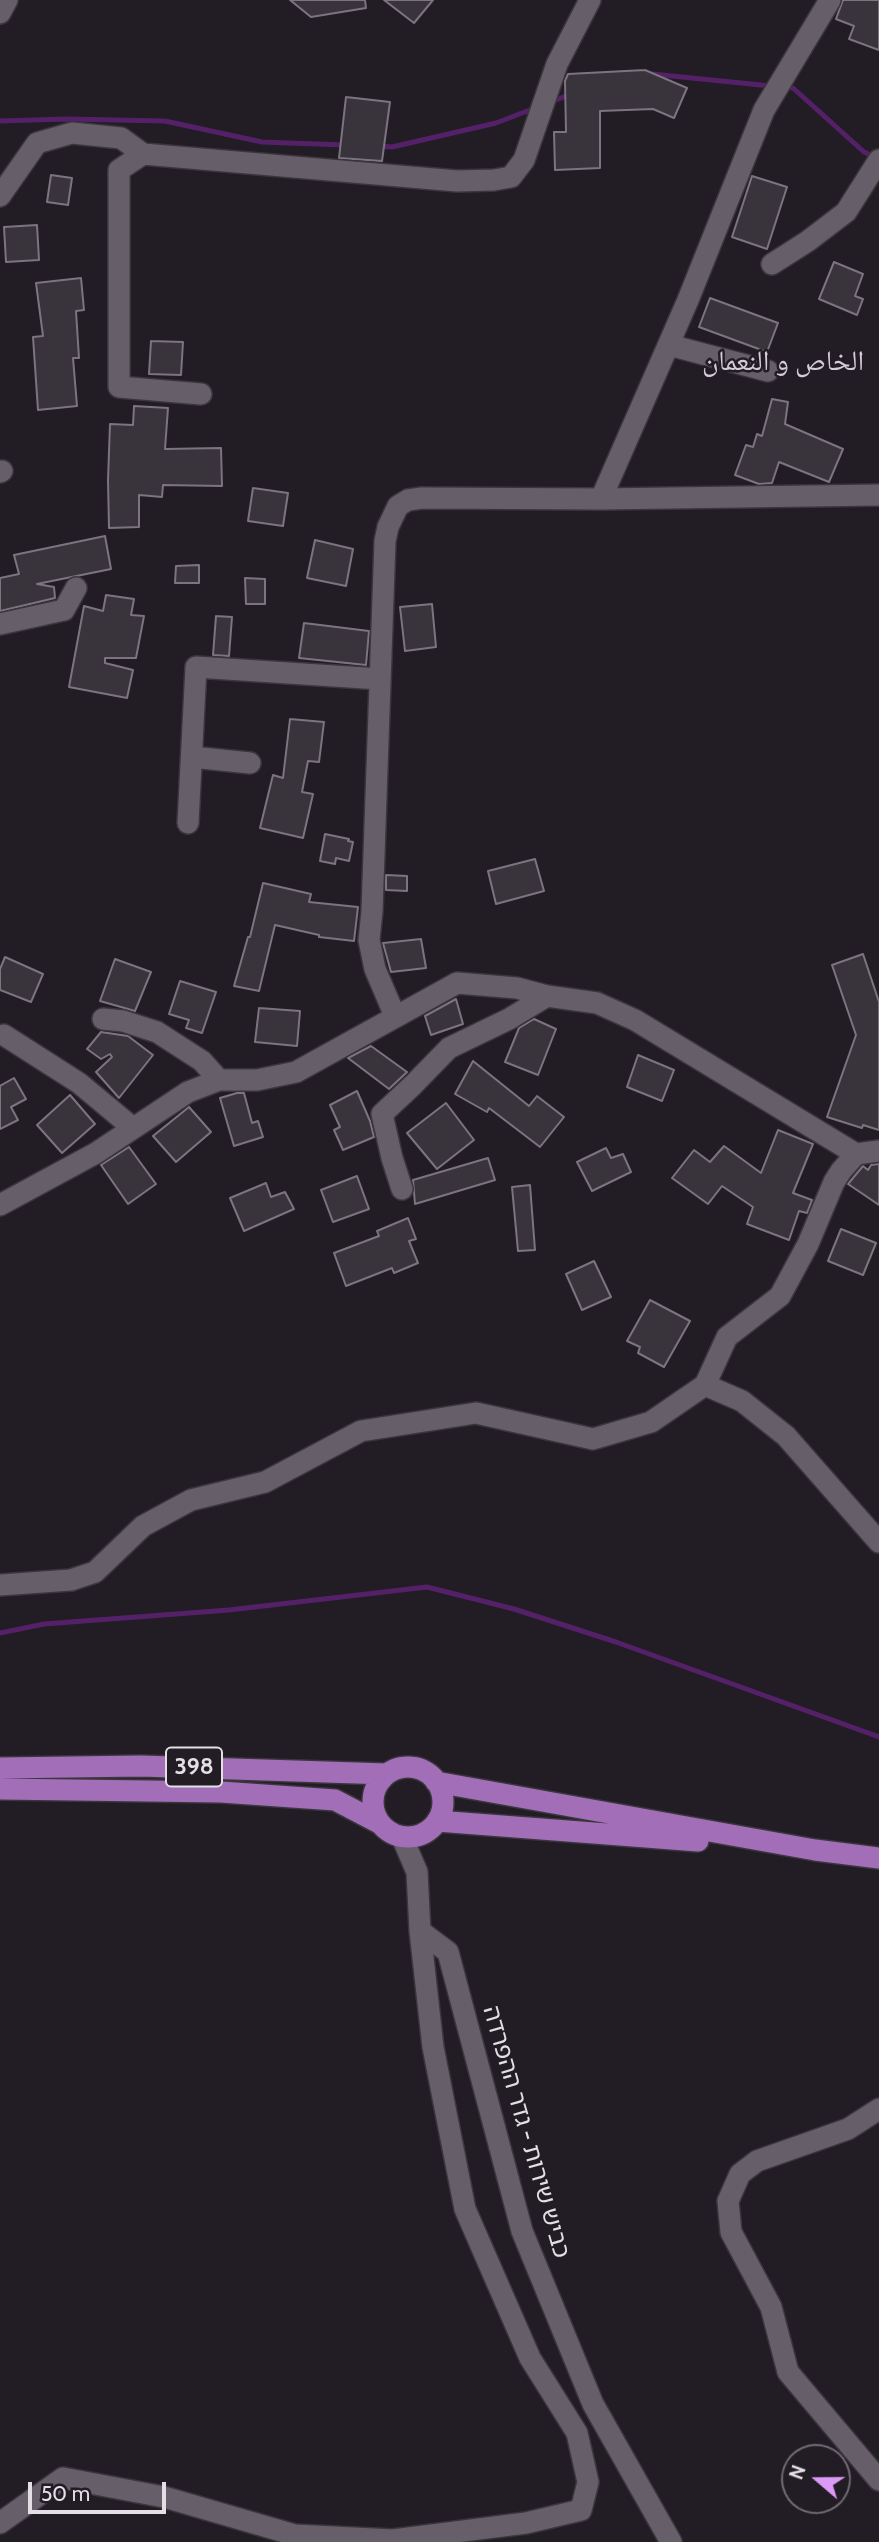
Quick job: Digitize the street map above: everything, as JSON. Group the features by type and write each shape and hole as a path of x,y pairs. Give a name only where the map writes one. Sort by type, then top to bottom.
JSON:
{"main road":[{"name":"398","path":"141,1766 136,1774 136,1783 141,1790"},
{"name":"398","path":"0,1768 141,1766 387,1774 400,1768 414,1768 426,1773 436,1782 878,1859"},
{"path":"379,1823 373,1810 373,1797 378,1784 387,1774"},
{"path":"402,1837 415,1837 428,1831 437,1821 442,1808 442,1795 436,1782"},
{"name":"398","path":"0,1790 221,1792 335,1800 402,1837"},
{"name":"398","path":"437,1821 815,1850"}],"street":[{"path":"0,13 7,0"},
{"path":"0,196 37,142 72,133 121,138 143,154 457,181 511,177 524,160 557,64 590,0"},
{"path":"601,499 669,345 764,110 830,0"},
{"path":"143,154 119,170 119,387 201,394"},
{"path":"772,264 846,212 879,160"},
{"path":"669,345 768,371"},
{"path":"395,1016 375,969 369,940 384,541 398,506 408,500 422,498 601,499 879,495"},
{"path":"0,624 64,610 76,588"},
{"path":"188,822 196,667 380,679"},
{"path":"191,757 250,763"},
{"path":"0,1205 96,1153 188,1092 219,1080 257,1080 296,1072 457,983 489,984 597,1003 635,1020 856,1154 879,1151"},
{"path":"402,1189 382,1114 449,1048 509,1019 547,996"},
{"path":"103,1019 122,1021 157,1032 202,1061 219,1080"},
{"path":"4,1035 79,1083 133,1128"},
{"path":"0,1585 71,1580 95,1572 143,1526 191,1500 265,1482 361,1432 476,1413 593,1439 651,1422 705,1385 727,1337 780,1296 808,1244 834,1182 856,1154"},
{"path":"705,1385 742,1401 786,1436 879,1542"},
{"path":"0,2523 63,2478 164,2497 295,2535 393,2540 526,2523 581,2510 588,2482 577,2434 530,2358 465,2209 433,2047 420,1931 417,1872 402,1837"},
{"name":"כביש שירות - גדר ההפרדה","path":"420,1931 448,1952 522,2231 593,2404 671,2542"},
{"path":"879,2109 848,2129 757,2161 740,2174 728,2201 731,2232 771,2307 788,2372 879,2480"}],"building":[{"path":"290,0 365,0 366,8 311,17"},
{"path":"384,0 433,0 414,23"},
{"path":"843,0 879,0 879,50 849,39 854,26 836,19"},
{"path":"645,70 687,88 674,118 653,109 600,111 600,168 555,170 554,132 566,132 565,81 568,74"},
{"path":"346,97 390,102 382,161 339,158"},
{"path":"51,175 72,178 68,205 47,202"},
{"path":"752,176 787,187 767,249 732,237"},
{"path":"37,225 39,260 6,262 4,227"},
{"path":"834,262 863,274 855,296 863,299 857,315 819,299"},
{"path":"81,278 84,310 76,311 79,358 73,358 77,406 38,410 33,337 43,336 36,283"},
{"path":"710,298 778,323 767,352 699,327"},
{"path":"151,341 183,342 181,375 149,374"},
{"path":"772,399 788,402 785,424 843,449 829,482 779,462 772,483 759,484 735,475 746,445 753,447 757,434 762,436"},
{"path":"134,406 168,408 165,449 221,448 222,486 163,485 162,497 139,495 139,527 109,528 110,424 133,425"},
{"path":"253,488 288,493 283,526 248,521"},
{"path":"105,536 111,569 37,584 54,587 55,598 0,611 0,578 19,574 14,555"},
{"path":"315,540 353,549 346,586 307,578"},
{"path":"199,565 199,583 175,583 176,566"},
{"path":"245,578 265,579 265,604 246,604"},
{"path":"106,595 134,599 131,615 144,616 136,658 105,658 105,663 133,670 127,698 69,687 84,606 103,611"},
{"path":"432,604 436,647 405,651 400,607"},
{"path":"216,616 232,617 229,656 213,655"},
{"path":"304,623 369,631 366,665 299,658"},
{"path":"290,719 324,722 319,762 308,761 302,792 313,794 303,838 260,828 273,775 283,778"},
{"path":"325,834 353,842 349,861 336,858 335,864 320,861"},
{"path":"535,859 544,891 496,904 488,871"},
{"path":"386,875 407,876 407,891 386,890"},
{"path":"263,883 311,894 309,902 358,907 354,941 319,937 275,925 259,991 234,986 250,937"},
{"path":"421,939 426,968 391,972 383,943"},
{"path":"863,954 879,1002 879,1130 863,1125 862,1128 827,1117 856,1035 832,965"},
{"path":"5,957 43,974 31,1002 0,990 0,969"},
{"path":"115,959 151,972 135,1011 100,1001"},
{"path":"180,981 216,992 202,1033 186,1028 189,1020 169,1014"},
{"path":"456,999 463,1024 431,1035 425,1016"},
{"path":"259,1008 300,1011 297,1046 255,1042"},
{"path":"534,1019 556,1029 538,1075 505,1062 519,1028"},
{"path":"101,1032 128,1036 153,1055 119,1098 96,1072 112,1057 110,1054 101,1059 87,1049"},
{"path":"371,1046 407,1072 389,1089 348,1058"},
{"path":"638,1055 674,1070 662,1101 627,1087"},
{"path":"473,1061 529,1106 537,1096 564,1117 540,1147 489,1108 487,1112 455,1094"},
{"path":"14,1078 26,1099 11,1107 18,1120 0,1129 0,1086"},
{"path":"357,1091 374,1137 343,1150 334,1130 340,1127 330,1105"},
{"path":"244,1093 252,1123 258,1121 263,1137 234,1146 220,1098"},
{"path":"70,1095 95,1124 62,1153 37,1125"},
{"path":"446,1103 474,1140 437,1169 407,1133"},
{"path":"189,1107 211,1132 176,1162 153,1136"},
{"path":"778,1130 813,1144 793,1193 812,1200 807,1213 799,1211 789,1240 747,1224 753,1207 722,1186 708,1204 672,1178 694,1150 710,1162 724,1146 761,1173"},
{"path":"129,1147 156,1184 128,1204 101,1165"},
{"path":"606,1148 611,1158 623,1154 631,1172 592,1191 577,1162"},
{"path":"488,1158 495,1180 415,1204 413,1180"},
{"path":"879,1164 879,1205 848,1184 863,1166 868,1170 871,1165"},
{"path":"357,1176 369,1209 333,1222 321,1190"},
{"path":"266,1183 271,1197 285,1192 294,1209 244,1231 230,1198"},
{"path":"530,1185 535,1250 518,1251 512,1187"},
{"path":"408,1218 416,1239 409,1241 418,1263 394,1273 392,1268 346,1286 334,1253 379,1236 377,1231"},
{"path":"841,1229 876,1243 863,1275 828,1261"},
{"path":"594,1261 611,1297 582,1310 566,1274"},
{"path":"650,1300 690,1321 664,1367 638,1353 640,1347 627,1341"}],"waterway":[{"path":"652,74 771,86"},
{"path":"784,87 793,88 864,152 875,157"},
{"path":"551,102 571,94"},
{"path":"379,146 392,147 496,123 535,108"},
{"path":"0,121 165,121 262,142 345,145"},
{"path":"0,1633 44,1624 229,1610 427,1587 514,1609 616,1642 879,1737"}],"district":[{"name":"الخاص و النعمان","path":"783,362"}]}
